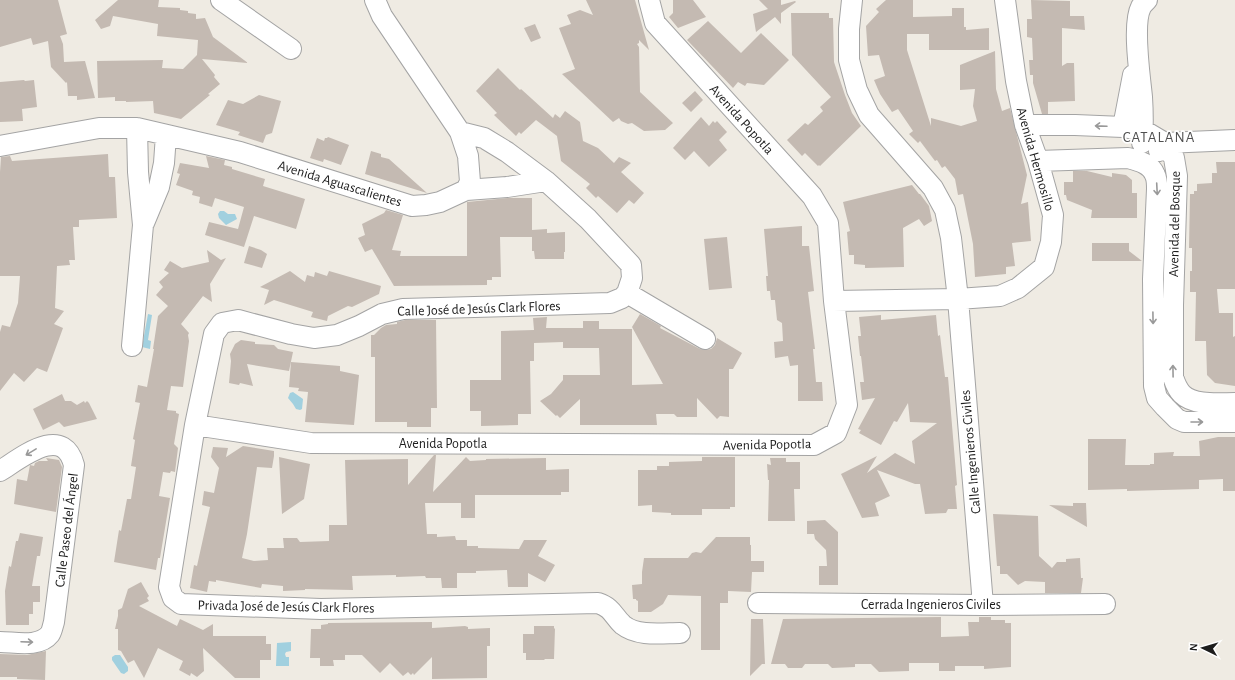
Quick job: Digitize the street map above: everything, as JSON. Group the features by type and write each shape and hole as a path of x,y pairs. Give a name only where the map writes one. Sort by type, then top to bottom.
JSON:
{"street":[{"path":"221,0 291,49"},
{"path":"376,0 382,16 460,132 468,156 470,182 466,190"},
{"name":"Avenida Popotla","path":"195,425 311,443 814,445 836,433 847,405 834,301 828,223 812,196 656,23 649,0"},
{"name":"Calle Ingenieros Civiles","path":"852,0 849,29 849,60 857,90 869,115 933,188 945,210 951,238 958,298 983,605"},
{"name":"Avenida Hermosillo","path":"834,301 1000,296 1018,288 1044,267 1051,242 1053,215 1038,161 1025,125 1016,81 1005,0"},
{"path":"1144,163 1142,96 1137,56 1140,8 1147,0"},
{"path":"1123,127 1137,56"},
{"path":"1025,125 1123,127 1143,130 1165,143 1235,140"},
{"name":"Avenida Aguascalientes","path":"0,146 99,128 137,128 240,152 412,206 440,202 466,190"},
{"path":"132,346 143,225 138,172 137,128"},
{"path":"460,132 484,138 507,152 546,181 588,219 631,265 632,278 627,293 705,339"},
{"path":"143,225 159,187 164,163 166,135"},
{"path":"1144,163 1165,143"},
{"name":"Avenida del Bosque","path":"1165,143 1174,158 1177,176 1173,305 1173,377 1180,393"},
{"path":"1038,161 1128,158 1144,163"},
{"name":"Avenida del Bosque","path":"1144,163 1156,175 1157,189 1153,279 1154,386 1158,398 1177,419 1184,422 1235,422"},
{"path":"466,190 507,187 546,181"},
{"name":"Calle José de Jesús Clark Flores","path":"195,425 214,334 222,323 238,320 291,334 314,338 337,335 382,314 402,309 610,303 622,298 627,293"},
{"path":"1165,407 1180,393 1186,397 1198,401 1214,404 1235,403"},
{"name":"Privada José de Jesús Clark Flores","path":"195,425 169,587 173,598 181,604 321,609 598,603 606,606 612,611 622,624 630,630 680,634"},
{"name":"Calle Paseo del Ángel","path":"0,471 40,447 53,444 64,449 72,457 74,465 54,622 51,633 36,643 0,642"},
{"name":"Cerrada Ingenieros Civiles","path":"758,603 983,605 1105,604"}],"water":[{"path":"220,211 224,211 228,214 235,214 237,219 226,225 219,218 218,214"},
{"path":"148,314 152,315 148,340 151,341 150,349 142,347"},
{"path":"293,392 303,399 302,409 300,410 296,409 288,398 290,393"},
{"path":"291,642 291,651 286,652 285,654 286,657 289,657 289,666 276,666 277,643"},
{"path":"115,655 120,655 128,667 128,671 124,674 121,673 112,660 112,657"}],"building":[{"path":"0,0 58,0 67,34 60,36 63,44 64,62 85,61 95,98 77,100 77,96 68,96 67,82 66,83 51,67 48,41 33,45 31,38 0,47"},
{"path":"118,0 159,0 158,7 180,8 180,10 188,11 188,13 196,14 196,19 205,18 213,37 248,63 202,59 215,75 214,77 220,84 208,94 210,95 181,119 154,113 153,101 126,102 115,101 115,97 98,98 97,61 163,60 162,68 183,69 197,55 198,40 157,36 158,24 113,16 110,26 101,29 95,20"},
{"path":"586,0 635,0 649,50 639,40 639,43 637,44 639,47 640,92 673,123 665,130 644,131 632,123 628,124 621,121 619,118 613,122 562,74 575,69 559,28 571,24 567,15 580,10 593,15"},
{"path":"673,0 693,0 706,17 678,28 669,17 673,13"},
{"path":"759,0 781,0 781,5 796,2 781,13 781,24 775,17 756,32 753,14 768,9"},
{"path":"886,0 913,0 913,17 952,16 952,8 964,8 964,27 966,27 966,30 989,28 989,50 929,50 929,34 907,34 907,50 931,126 931,118 961,126 977,121 973,106 975,89 960,90 960,65 995,51 996,89 1002,111 1010,108 1027,175 1021,204 1028,202 1031,241 1012,243 1015,266 1006,267 1006,274 975,277 973,244 963,194 958,195 955,179 945,166 942,168 920,141 918,143 909,134 913,131 898,109 892,112 880,94 874,80 885,76 879,55 868,56 866,26 879,12 876,9"},
{"path":"1031,0 1070,1 1070,16 1084,16 1085,30 1062,28 1062,66 1067,63 1074,63 1075,101 1048,102 1048,114 1042,114 1033,83 1033,75 1030,75 1029,60 1033,60 1032,38 1027,37 1027,19 1032,19"},
{"path":"791,13 829,13 829,18 833,18 834,62 852,113 861,126 820,166 818,166 805,153 802,156 787,140 805,123 808,125 823,111 820,107 831,97 792,55"},
{"path":"708,21 741,53 761,33 789,60 764,85 747,83 745,86 738,82 733,88 687,40"},
{"path":"535,24 541,38 531,42 524,28"},
{"path":"498,68 520,90 521,89 553,118 555,114 560,118 565,111 580,122 583,141 598,148 614,163 619,157 631,163 621,172 644,193 634,204 629,200 617,213 598,196 596,198 586,188 590,184 561,161 557,136 536,120 521,134 519,132 516,136 494,115 497,113 476,91"},
{"path":"34,80 37,107 22,109 23,121 0,122 0,82"},
{"path":"695,91 703,100 691,112 682,103"},
{"path":"259,95 281,101 272,133 266,135 263,143 238,135 240,132 216,125 228,100 243,104"},
{"path":"701,117 709,126 713,121 715,123 717,121 727,132 719,140 727,150 709,167 694,151 685,160 673,148"},
{"path":"328,137 349,145 341,165 324,159 323,162 310,158 317,138 324,141 325,138"},
{"path":"371,151 381,154 381,157 389,159 427,193 365,174"},
{"path":"108,154 109,177 115,177 117,218 79,220 79,227 73,227 75,260 69,260 70,265 57,266 55,308 64,311 54,324 63,328 47,372 37,368 24,382 14,373 0,391 0,332 2,325 10,327 18,303 20,276 0,276 1,157 10,156 12,161"},
{"path":"206,156 225,160 224,165 232,167 232,169 265,179 263,186 305,199 296,229 254,216 244,247 205,235 209,222 238,229 244,207 215,198 212,207 199,203 200,197 192,195 193,191 176,185 180,174 177,173 180,163 209,168"},
{"path":"1216,162 1235,162 1235,289 1217,289 1219,313 1233,313 1233,337 1235,336 1235,386 1215,383 1207,375 1206,341 1195,341 1196,292 1190,292 1192,248 1189,248 1190,194 1194,194 1194,191 1197,191 1197,184 1212,183 1212,173 1217,173"},
{"path":"1073,171 1087,171 1112,177 1112,173 1126,175 1132,180 1132,193 1137,193 1137,218 1091,218 1092,210 1067,200 1066,195 1064,195 1064,182 1073,182"},
{"path":"912,185 929,206 932,221 924,226 919,219 903,228 904,267 865,268 865,265 854,264 854,255 849,255 847,232 850,231 843,202"},
{"path":"508,198 532,198 532,230 547,229 547,233 565,232 564,259 535,259 534,251 532,251 532,237 500,237 501,277 492,277 492,280 487,280 487,285 394,286 372,249 365,252 358,238 365,235 362,224 384,213 386,210 403,215 392,250 401,251 400,256 467,256 467,202"},
{"path":"802,226 802,246 809,246 814,291 808,292 815,349 813,349 816,382 822,382 823,401 798,401 798,365 790,366 788,356 775,358 774,342 783,341 782,323 777,320 775,300 771,300 770,291 767,291 766,276 768,276 764,229"},
{"path":"727,237 732,288 709,290 704,239"},
{"path":"1092,243 1129,243 1129,251 1142,261 1092,261"},
{"path":"249,246 261,250 267,254 262,268 244,263"},
{"path":"207,250 221,260 226,258 210,284 212,302 203,296 181,324 189,333 189,341 183,387 171,386 167,410 176,411 176,413 179,414 174,444 178,448 175,472 163,472 159,496 170,498 160,558 158,558 156,570 114,562 119,530 121,531 127,499 131,499 136,467 131,466 135,440 133,439 140,403 135,402 138,385 147,387 158,316 168,306 156,295 163,287 159,282 169,273 164,270 170,261 182,268 209,262"},
{"path":"290,271 305,282 307,275 314,277 315,272 327,276 329,271 381,286 379,294 352,307 348,306 328,316 327,321 311,317 313,312 274,300 264,305 269,290 260,287"},
{"path":"640,314 661,326 660,328 700,349 711,349 715,345 717,338 742,353 733,369 729,369 729,417 720,416 717,419 697,398 697,417 677,417 674,414 656,414 657,425 580,425 580,399 560,418 540,401 551,394 563,380 563,375 600,375 599,348 563,348 563,342 534,343 534,361 530,361 531,414 518,414 518,425 481,426 481,411 470,411 470,380 501,380 501,331 534,330 533,318 547,317 546,328 583,328 583,321 599,321 599,329 632,329 632,385 663,384 632,327"},
{"path":"881,315 881,320 936,315 945,377 948,377 957,485 955,486 957,509 948,509 946,513 925,514 920,484 915,484 877,470 890,496 875,503 879,516 862,518 841,474 877,456 867,473 895,453 915,464 912,441 937,423 910,422 908,403 897,422 894,421 881,445 859,433 861,430 858,429 875,398 862,400 860,382 864,382 858,336 861,336 859,317"},
{"path":"405,320 436,320 437,408 431,408 431,427 407,427 407,422 375,422 375,357 371,357 371,335 374,335 386,325 397,324 397,322"},
{"path":"241,340 255,342 255,344 274,345 278,349 293,352 289,371 247,364 253,386 240,383 239,385 229,383 231,361 230,354 235,344"},
{"path":"291,362 340,366 340,371 359,375 354,425 305,422 308,392 298,391 299,388 289,387"},
{"path":"62,394 65,401 71,401 77,405 87,401 97,419 64,427 59,422 43,430 33,409"},
{"path":"1218,437 1235,437 1235,491 1223,491 1223,479 1199,480 1199,489 1127,491 1127,489 1088,490 1088,439 1126,439 1125,465 1150,465 1154,464 1154,453 1174,452 1173,456 1200,456 1199,441"},
{"path":"243,446 274,451 274,456 272,468 257,467 242,558 254,561 268,560 267,548 284,548 283,538 297,538 300,542 329,541 329,525 347,525 345,460 408,459 408,485 434,455 436,455 433,492 466,457 470,461 486,459 546,458 546,470 569,469 569,492 561,492 561,495 475,495 475,518 461,518 461,503 425,503 427,534 437,534 437,537 455,536 456,540 467,540 467,546 478,546 478,548 519,549 524,540 547,540 538,556 555,565 545,582 528,573 528,587 508,587 507,570 457,573 457,588 442,588 441,578 426,578 425,576 396,577 396,575 352,576 353,590 305,589 283,591 283,586 262,584 261,588 216,580 216,582 209,581 207,592 190,588 194,565 197,566 210,507 202,505 204,491 214,493 219,468 211,457 213,447 228,448 226,457"},
{"path":"279,457 310,464 304,499 282,514"},
{"path":"702,457 735,457 735,507 730,507 730,509 702,509 702,515 671,515 671,513 652,512 652,505 638,506 638,470 657,470 657,466 669,466 669,462 702,461"},
{"path":"46,458 59,460 62,467 56,512 14,504 17,479 27,481 30,465 34,466 35,463 39,461 48,461"},
{"path":"770,458 786,458 786,462 800,462 800,489 794,489 795,521 768,521 769,480 767,464 771,465"},
{"path":"1073,503 1086,503 1087,527 1049,505 1073,506"},
{"path":"993,514 1038,516 1039,556 1052,568 1057,562 1066,562 1066,559 1080,558 1081,578 1083,578 1081,593 1045,593 1045,582 1025,581 1018,585 1007,574 1000,574 1000,566 997,566"},
{"path":"825,520 838,532 838,585 819,585 819,566 827,566 826,550 815,539 814,534 807,534 807,521"},
{"path":"20,533 43,537 40,556 37,556 32,586 40,586 40,602 33,602 33,614 29,614 29,625 6,625 5,591 9,566 11,567 16,541 18,541"},
{"path":"716,537 750,537 751,561 764,561 764,572 752,572 751,592 728,591 728,603 720,603 720,650 701,650 701,596 668,595 663,604 651,612 638,612 638,601 633,599 632,585 642,584 644,558 688,558 692,553 701,553"},
{"path":"141,582 149,596 147,598 149,601 139,606 177,626 180,619 203,630 213,624 213,636 266,636 266,644 271,644 271,660 260,660 260,678 235,678 203,648 204,671 197,677 191,673 190,676 179,670 183,661 158,648 144,678 134,660 128,663 121,651 118,650 118,629 115,629 118,610 122,608 128,589"},
{"path":"941,617 941,637 969,636 968,622 979,622 979,617 991,617 991,620 1005,620 1005,623 1011,623 1011,667 984,669 984,666 955,666 955,671 939,671 939,663 909,663 909,671 879,672 871,664 855,664 855,667 832,668 828,664 805,664 802,668 788,668 785,664 771,664 783,619"},
{"path":"751,619 763,619 765,664 762,664 750,676"},
{"path":"432,622 432,628 465,626 468,627 468,629 490,628 490,646 487,646 487,678 432,679 432,657 414,675 413,673 411,675 408,672 403,676 390,663 380,673 362,655 345,655 345,660 333,660 334,666 320,666 320,658 310,658 311,629 321,629 321,625 328,623"},
{"path":"534,626 554,626 554,659 526,660 526,653 523,653 523,634 534,634"},
{"path":"46,651 45,680 0,677 0,654 27,655"}],"district":[{"name":"CATALANA","path":"1159,137"}]}
